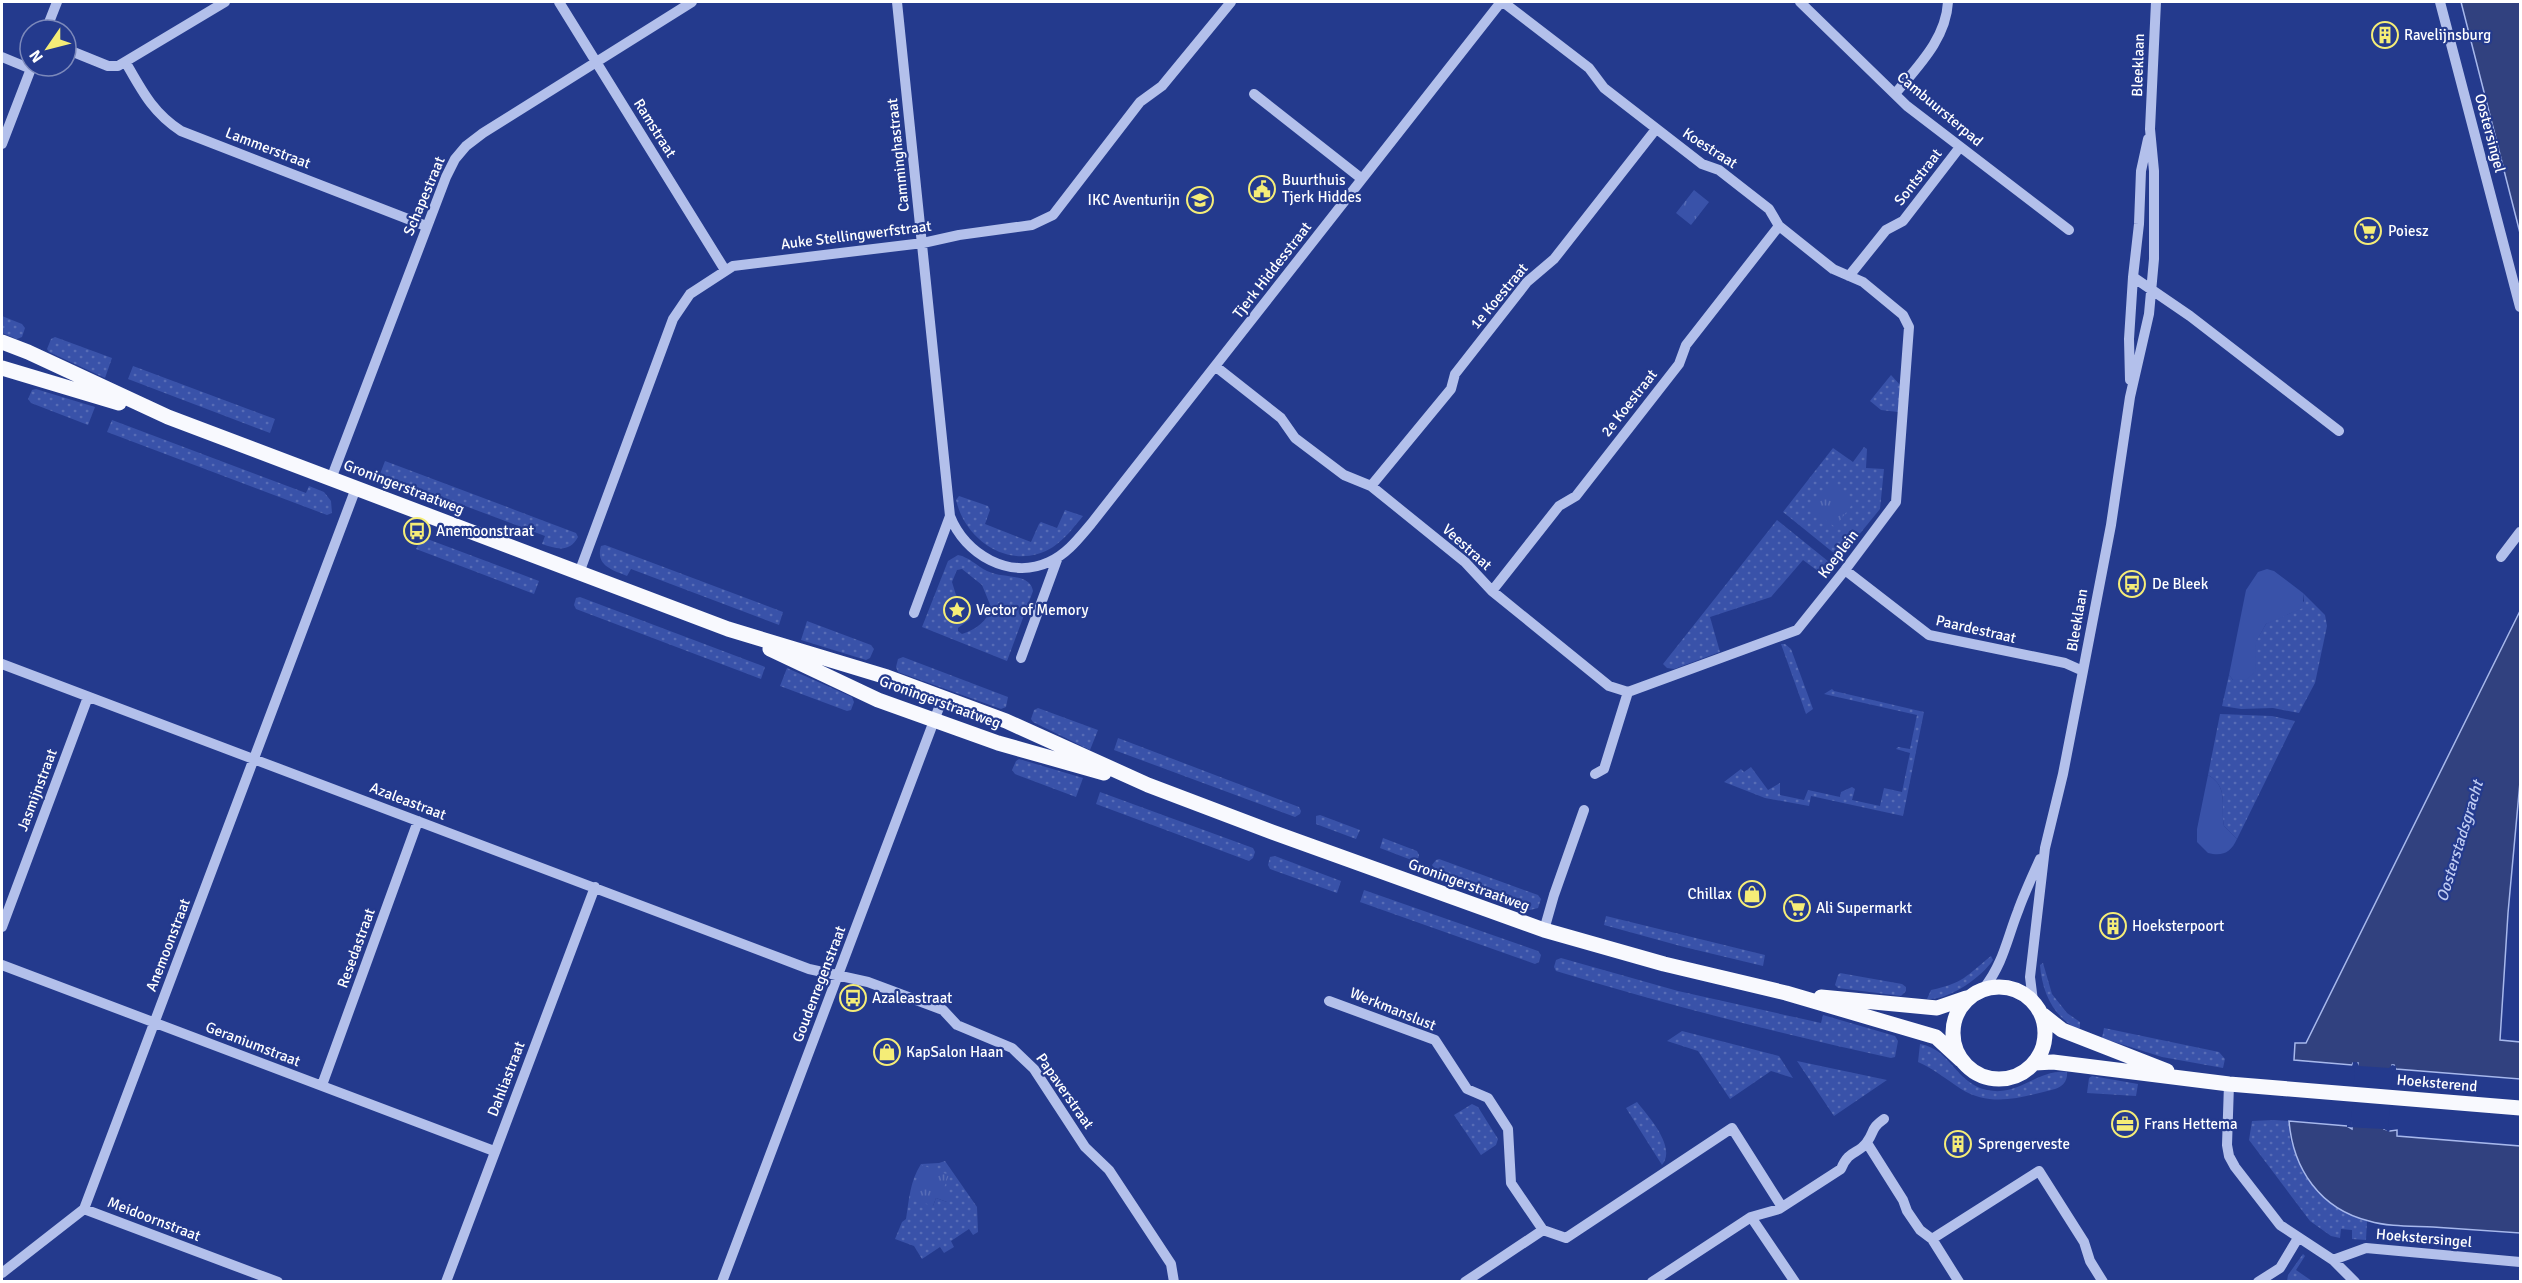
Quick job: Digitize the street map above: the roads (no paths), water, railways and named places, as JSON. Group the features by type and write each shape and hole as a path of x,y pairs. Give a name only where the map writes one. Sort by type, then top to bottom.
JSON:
{"main road":[{"name":"Groningerstraatweg","path":"2,342 168,417 728,629 887,677 943,697 1051,740 1148,785"},
{"name":"Groningerstraatweg","path":"2,368 168,417"},
{"name":"Groningerstraatweg","path":"728,629 878,700 998,743 1148,785 1544,930 1665,964 1786,993 1936,1037 1961,1060"},
{"path":"2043,1015 2046,1032 2043,1049 2035,1063 2022,1074 2006,1079 1989,1078 1973,1071 1961,1060 1954,1045 1953,1028 1958,1011 1969,997 1984,988 2002,986 2019,990 2033,1001 2043,1015 2062,1030 2181,1077"},
{"name":"Groningerstraatweg","path":"1786,993 1937,1008 1969,997"},
{"path":"2035,1063 2053,1062 2229,1084"},
{"name":"Hoeksterend","path":"2229,1084 2520,1108"}],"street":[{"path":"51,18 57,2"},
{"path":"78,54 108,66 118,66 225,2"},
{"name":"Ramstraat","path":"559,2 725,270"},
{"name":"Schapestraat","path":"331,479 426,226 450,168 466,146 483,132 692,2"},
{"name":"Camminghastraat","path":"897,2 950,516"},
{"name":"Auke Stellingwerfstraat","path":"579,573 673,319 690,294 725,270 747,263 923,243 959,235 1032,225 1053,215 1140,102 1162,86 1231,2"},
{"name":"Koestraat","path":"1502,2 1589,68 1604,88 1656,129 1702,164 1719,170 1769,210 1779,226 1833,269 1863,282 1904,315"},
{"name":"Tjerk Hiddesstraat","path":"1058,557 1072,545 1110,501 1502,2"},
{"name":"Cambuursterpad","path":"1800,2 1895,94 2069,230"},
{"path":"1895,94 1937,41 1946,21 1948,2"},
{"name":"Bleeklaan","path":"1984,988 1997,972 2017,913 2044,848 2063,774 2111,525 2130,397 2144,341 2152,290 2154,171 2150,129 2156,2"},
{"name":"Oostersingel","path":"2440,2 2520,307"},
{"path":"2,57 18,63"},
{"name":"Lammerstraat","path":"126,63 152,106 164,120 181,131 426,226"},
{"path":"2,144 27,78"},
{"path":"1254,94 1362,179"},
{"name":"1e Koestraat","path":"1371,486 1451,389 1455,374 1527,282 1554,259 1656,129"},
{"name":"Bleeklaan","path":"2130,397 2129,339 2133,277 2139,224 2141,171 2150,129"},
{"name":"Sontstraat","path":"1849,276 1886,230 1903,221 1960,147"},
{"name":"2e Koestraat","path":"1492,591 1559,506 1576,495 1584,486 1679,364 1686,345 1779,226"},
{"path":"2133,277 2190,316 2339,431"},
{"name":"Koeplein","path":"1628,692 1797,630 1896,502 1909,327 1904,315"},
{"name":"Veestraat","path":"1215,366 1281,418 1295,438 1344,475 1371,486 1465,562 1492,591 1610,686 1628,692"},
{"name":"Anemoonstraat","path":"84,1209 356,488"},
{"path":"950,516 967,544 984,558 1007,566 1027,568 1058,557"},
{"path":"914,613 950,516"},
{"path":"2501,557 2520,532"},
{"path":"1021,658 1058,557"},
{"name":"Paardestraat","path":"1845,570 1929,635 2065,663 2083,671"},
{"name":"Azaleastraat","path":"2,664 809,969 838,975"},
{"path":"1595,774 1604,768 1628,692"},
{"name":"Jasmijnstraat","path":"2,927 88,697"},
{"name":"Goudenregenstraat","path":"722,1281 943,697"},
{"path":"1544,930 1584,810"},
{"name":"Resedastraat","path":"322,1085 418,821"},
{"name":"Bleeklaan","path":"2033,1001 2030,977 2044,848"},
{"name":"Dahliastraat","path":"446,1281 595,887"},
{"name":"Geraniumstraat","path":"2,964 494,1151"},
{"name":"Papaverstraat","path":"838,975 868,982 943,1010 957,1025 999,1041 1024,1058 1034,1069 1085,1147 1109,1170 1171,1264 1174,1281"},
{"name":"Werkmanslust","path":"1329,1000 1435,1040 1467,1089 1488,1098 1508,1129 1511,1182 1543,1230"},
{"path":"2229,1084 2227,1145 2229,1156 2280,1225 2333,1260 2355,1281"},
{"path":"1652,1281 1751,1217 1782,1207 1841,1169 1846,1157 1867,1143 1873,1127 1884,1119"},
{"path":"1465,1281 1543,1230 1566,1239 1732,1128 1782,1207"},
{"path":"1867,1143 1903,1200 1907,1211 1920,1230 1932,1239 1959,1281"},
{"path":"1932,1239 2039,1172 2084,1242 2090,1261 2103,1281"},
{"name":"Meidoornstraat","path":"2,1273 84,1209 278,1281"},
{"path":"1751,1217 1794,1281"},
{"path":"2258,1281 2280,1268 2298,1238"},
{"name":"Hoekstersingel","path":"2333,1260 2366,1248 2520,1262"}],"water":[{"path":"2461,2 2520,2 2520,233"},
{"name":"Oosterstadsgracht","path":"2520,611 2520,782 2508,913 2500,1040 2520,1042 2520,1079 2396,1069 2392,1065 2384,1129 2397,1130 2397,1136 2520,1146 2520,1233 2377,1223 2352,1215 2323,1197 2303,1171 2296,1155 2289,1121 2347,1126 2352,1129 2358,1063 2352,1065 2294,1060 2295,1043 2306,1043"}],"place":[{"name":"Ravelijnsburg","path":"2385,35"},
{"name":"Buurthuis Tjerk Hiddes","path":"1262,189"},
{"name":"IKC Aventurijn","path":"1200,200"},
{"name":"Poiesz","path":"2368,231"},
{"name":"Anemoonstraat","path":"417,531"},
{"name":"De Bleek","path":"2132,584"},
{"name":"Vector of Memory","path":"957,610"},
{"name":"Chillax","path":"1752,894"},
{"name":"Ali Supermarkt","path":"1797,908"},
{"name":"Hoeksterpoort","path":"2113,926"},
{"name":"Azaleastraat","path":"853,998"},
{"name":"KapSalon Haan","path":"887,1052"},
{"name":"Frans Hettema","path":"2125,1124"},
{"name":"Sprengerveste","path":"1958,1144"}]}
